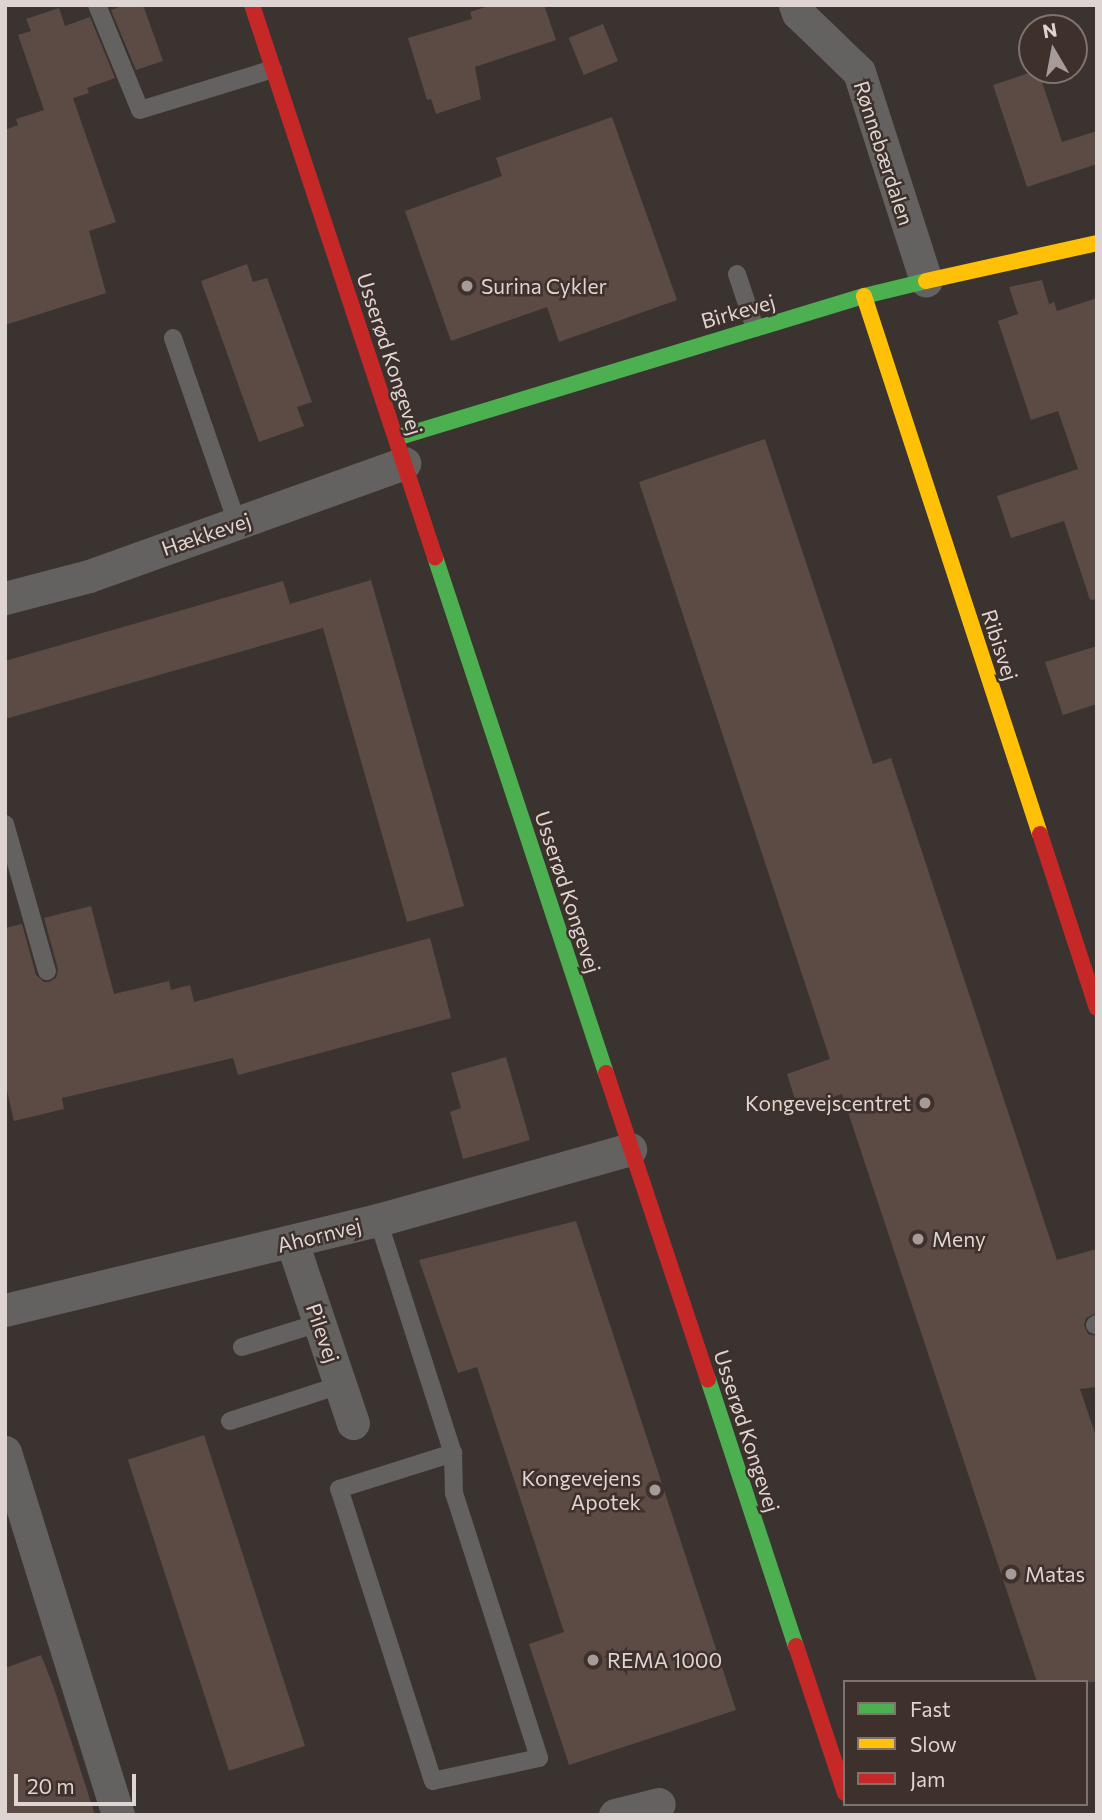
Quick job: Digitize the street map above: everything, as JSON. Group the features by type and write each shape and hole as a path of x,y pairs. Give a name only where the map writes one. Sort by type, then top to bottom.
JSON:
{"main road":[{"name":"Usserød Kongevej","path":"252,5 843,1787"},
{"name":"Birkevej","path":"400,451 755,328 864,296 1097,243"},
{"name":"Ribisvej","path":"864,296 1097,1007"}],"street":[{"name":"Rønnebærdalen","path":"795,5 798,13 859,72 926,281"},
{"name":"Hækkevej","path":"5,598 89,576 237,523 400,451"},
{"name":"Ahornvej","path":"5,1310 378,1220 631,1149"},
{"name":"Pilevej","path":"292,1242 353,1423"},
{"path":"5,1451 118,1815"},
{"path":"615,1815 659,1804"}],"lane":[{"path":"97,5 140,110 274,69"},
{"path":"737,274 755,328"},
{"path":"173,338 237,523"},
{"path":"5,824 47,971"},
{"path":"378,1220 453,1453 454,1493 539,1758 433,1781 339,1489 453,1453"},
{"path":"243,1348 319,1323"},
{"path":"230,1421 340,1385"}],"building":[{"path":"125,5 143,5 163,61 136,70 111,10"},
{"path":"492,5 544,5 556,40 475,67 481,99 436,114 431,99 427,100 408,38 472,19 470,12"},
{"path":"59,8 65,26 90,17 115,78 87,88 89,93 73,98 116,222 89,231 106,293 5,325 5,130 18,125 16,119 44,110 18,35 31,31 26,19"},
{"path":"603,24 618,61 584,75 569,38"},
{"path":"1018,77 1018,84 1043,84 1062,142 1097,131 1097,164 1027,187 993,85"},
{"path":"612,117 677,300 559,342 547,307 451,341 405,211 502,176 496,158"},
{"path":"247,264 253,282 267,278 312,402 297,407 304,426 259,442 201,281"},
{"path":"1042,280 1049,304 1054,302 1057,311 1097,298 1097,599 1090,600 1064,521 1011,538 997,496 1078,469 1058,411 1031,420 998,321 1018,314 1009,287"},
{"name":"Kongevejscentret","path":"765,439 873,764 891,758 1057,1260 1097,1249 1097,1313 1086,1318 1084,1325 1088,1334 1097,1336 1097,1387 1080,1389 1097,1439 1097,1682 1036,1680 842,1094 798,1109 787,1074 830,1059 639,482"},
{"path":"371,580 464,906 407,922 323,628 5,719 5,661 283,581 290,604"},
{"path":"1097,646 1097,704 1063,715 1045,662"},
{"path":"91,906 114,994 169,981 171,990 190,985 194,1002 430,938 451,1018 238,1075 233,1058 62,1098 64,1109 14,1121 5,1082 5,928 22,924 36,975 44,982 49,982 56,978 58,969 44,918"},
{"path":"506,1057 530,1140 463,1159 450,1112 461,1108 451,1073"},
{"path":"576,1221 736,1710 569,1765 529,1644 564,1632 477,1367 458,1373 419,1260"},
{"path":"204,1435 305,1746 229,1771 128,1460"},
{"path":"41,1655 95,1815 5,1815 5,1668"}],"traffic: fast":[{"path":"396,438 864,296 926,281"},
{"path":"435,557 606,1073"},
{"path":"708,1379 796,1646"}],"traffic: slow":[{"path":"926,281 1097,243"},
{"path":"864,296 1040,834"}],"traffic: jam":[{"path":"252,5 435,557"},
{"path":"1040,834 1097,1008"},
{"path":"606,1073 708,1379"},
{"path":"796,1646 843,1787"}],"place":[{"name":"Surina Cykler","path":"467,286"},
{"name":"Kongevejscentret","path":"925,1103"},
{"name":"Meny","path":"918,1239"},
{"name":"Kongevejens Apotek","path":"655,1490"},
{"name":"Matas","path":"1011,1574"},
{"name":"REMA 1000","path":"593,1660"}]}
